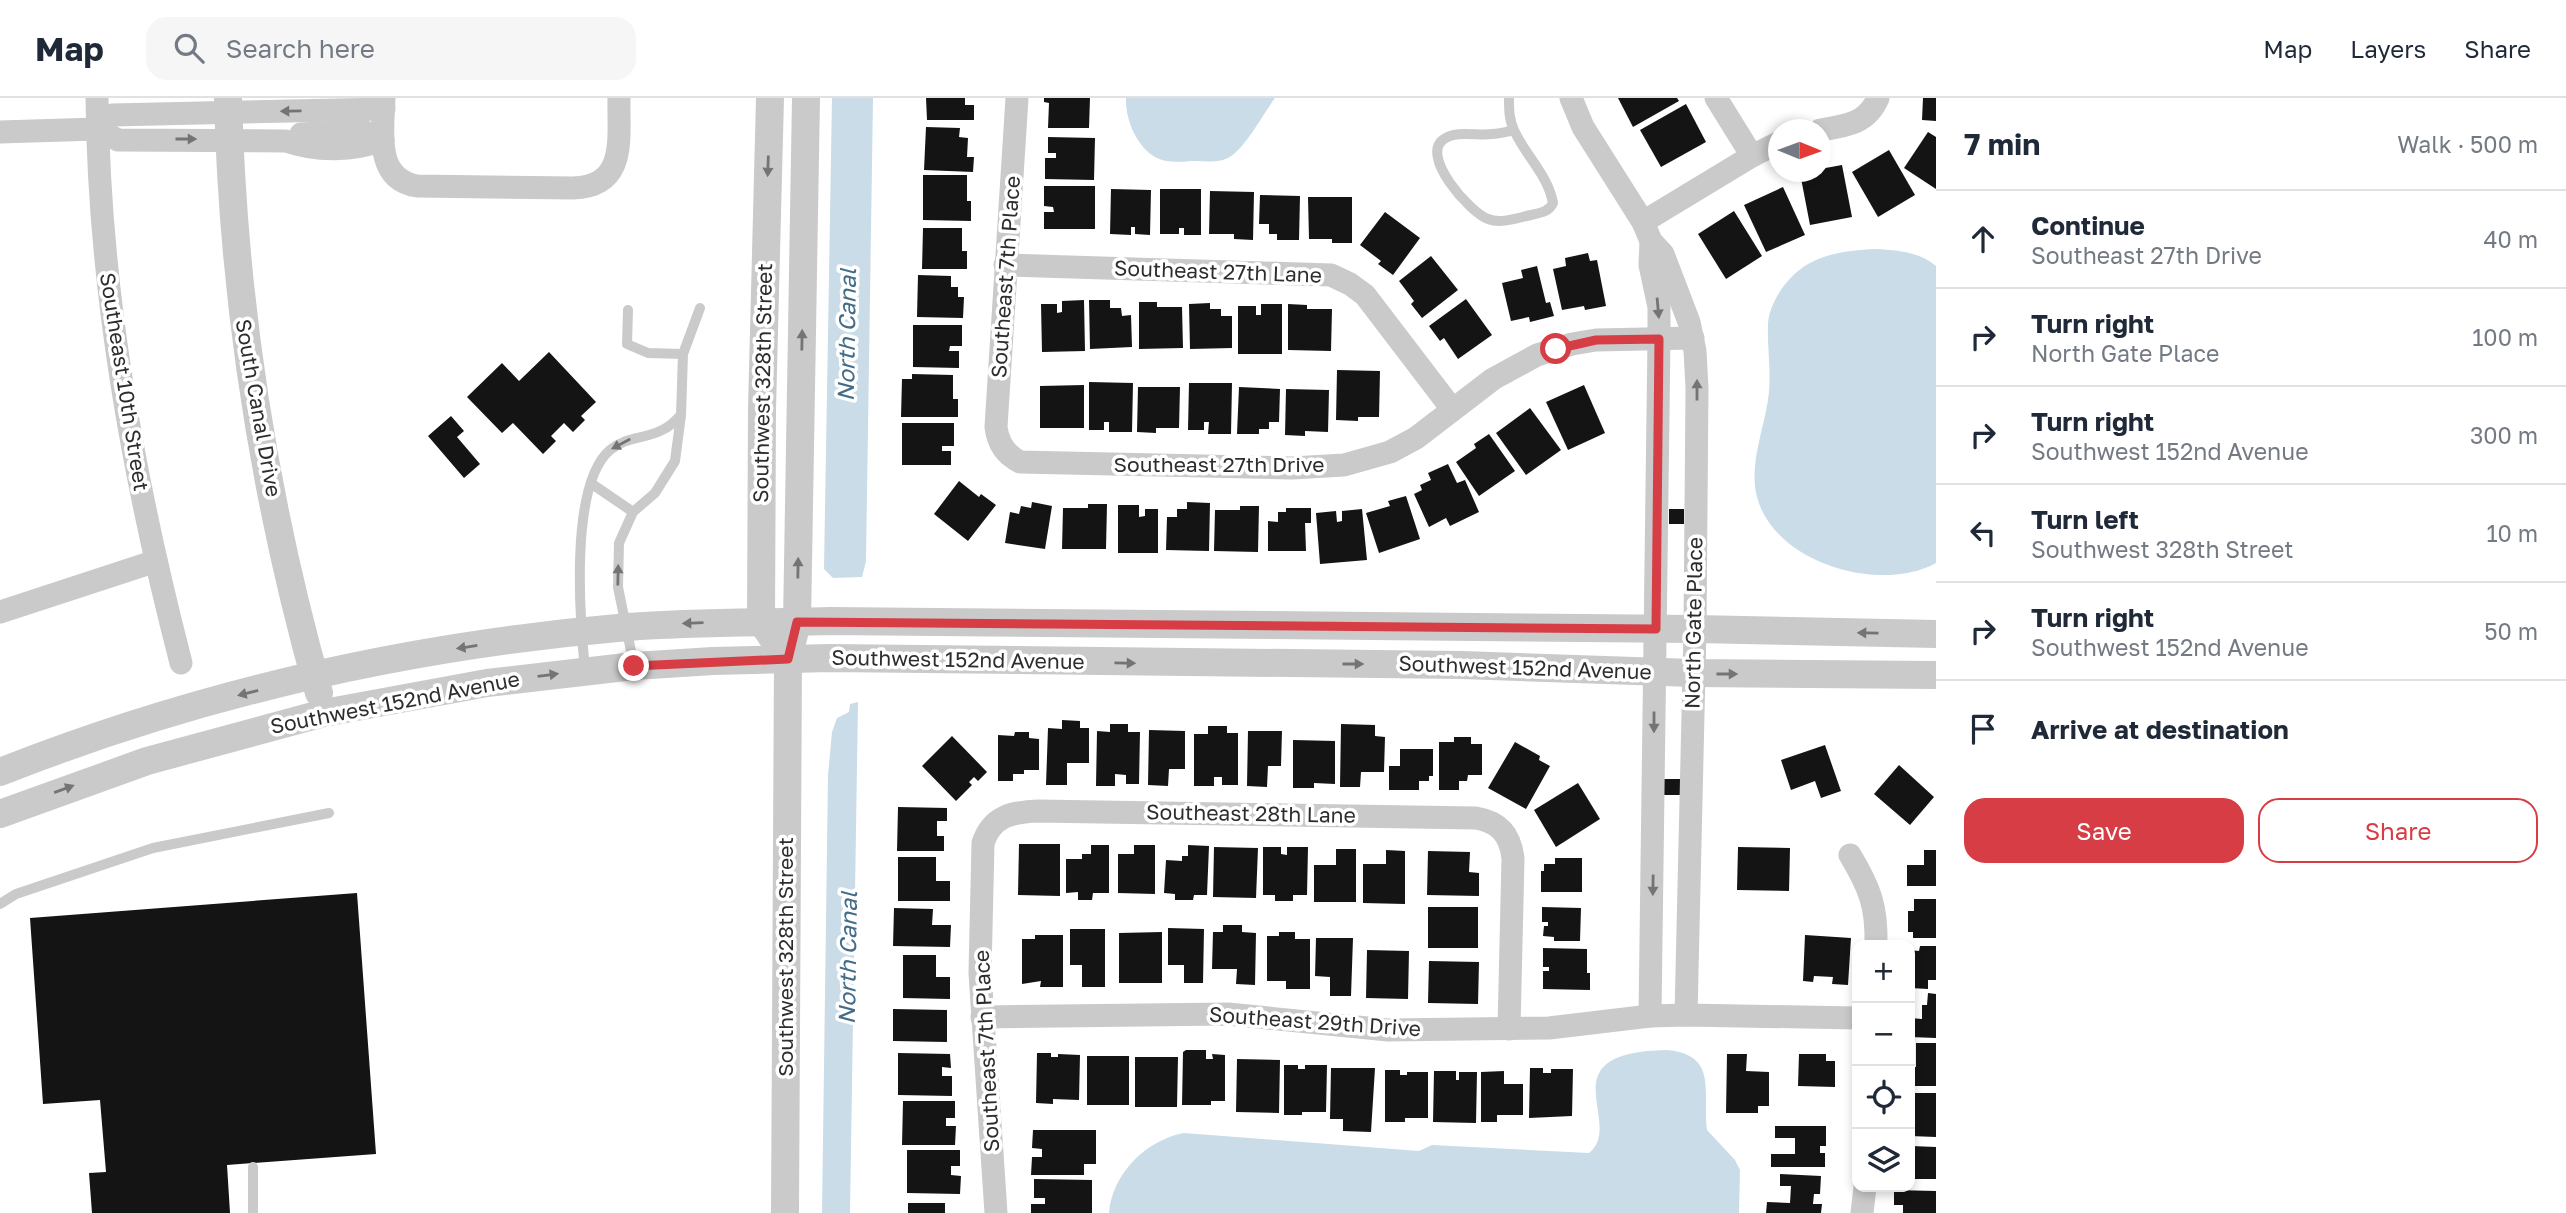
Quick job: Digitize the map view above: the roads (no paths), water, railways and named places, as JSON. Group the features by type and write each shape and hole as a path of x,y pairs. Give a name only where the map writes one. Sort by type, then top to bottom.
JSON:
{"street":[{"name":"Southeast 10th Street","path":"97,98 106,277 114,339 133,455 181,663"},
{"path":"97,129 112,115 150,114 229,105 384,104 384,155 389,169 411,185 584,188 601,181 614,167 618,150 619,98"},
{"name":"Southwest 328th Street","path":"761,621 762,409 769,98"},
{"name":"Southwest 328th Street","path":"785,1213 788,659 797,622 806,98"},
{"name":"Southeast 7th Place","path":"1008,454 998,439 996,427 1017,98"},
{"name":"North Gate Place","path":"1570,98 1583,127 1663,254 1685,308 1693,338 1697,376 1695,629 1686,1015"},
{"path":"1716,98 1752,156"},
{"name":"South Canal Drive","path":"229,105 233,224 246,349 273,498 324,713"},
{"path":"1831,128 1854,124 1875,105"},
{"path":"150,114 150,140"},
{"path":"0,132 97,129 118,140 286,141 305,148 362,147 383,140"},
{"path":"1647,231 1752,156 1768,148"},
{"name":"North Gate Place","path":"1647,231 1650,265 1659,307 1650,1016"},
{"name":"Southeast 27th Lane","path":"1005,265 1331,275 1365,295 1452,409"},
{"name":"Southeast 27th Drive","path":"1008,454 1016,460 1029,463 1326,467 1361,461 1390,452 1416,438 1511,367 1556,349 1596,340 1693,338"},
{"path":"1658,481 1695,482"},
{"path":"0,612 156,561"},
{"path":"761,621 788,659"},
{"name":"Southwest 152nd Avenue","path":"0,772 148,720 314,677 434,653 628,627 761,621 1695,629 1936,634"},
{"name":"Southwest 152nd Avenue","path":"0,814 147,761 324,713 453,688 634,666 788,659 1462,664 1693,673 1936,675"},
{"name":"Southeast 28th Lane","path":"1007,815 1038,811 1476,818 1494,823 1509,840 1513,858 1509,1029"},
{"name":"Southeast 7th Place","path":"996,1213 980,973 983,843 991,826 1007,815"},
{"path":"1654,829 1690,829"},
{"path":"1850,856 1868,886 1876,921 1876,940"},
{"name":"Southeast 29th Drive","path":"982,1017 1228,1014 1388,1030 1549,1028 1650,1016 1686,1015 1852,1018"},
{"path":"1862,1213 1864,1192"}],"lane":[{"path":"1509,98 1509,115 1514,131 1548,186 1553,203 1547,211 1504,221 1492,221 1474,211 1452,184 1438,163 1437,147 1441,140 1451,135 1491,135 1514,131"},
{"path":"634,666 618,587 619,543 633,512 655,493 674,461 681,415 683,354 700,308"},
{"path":"628,310 627,345 648,353 683,354"},
{"path":"585,670 580,538 592,484 606,453 622,440 667,429 681,415"},
{"path":"592,484 633,512"},
{"path":"0,904 16,894 153,848 329,813"},
{"path":"253,1167 253,1213"}],"water":[{"name":"North Canal","path":"832,98 873,98 866,561 862,577 833,578 824,569"},
{"path":"1126,98 1275,98 1247,139 1228,158 1176,162 1157,158 1138,140 1130,124"},
{"path":"1876,249 1915,255 1936,266 1936,563 1913,572 1887,575 1860,573 1832,566 1807,555 1784,540 1767,520 1757,497 1755,484 1756,458 1769,392 1768,323 1773,304 1790,278 1806,265 1836,254"},
{"name":"North Canal","path":"858,702 850,1213 822,1213 828,775 832,732 837,718 849,712 850,704"},
{"path":"1667,1050 1683,1053 1701,1067 1705,1078 1707,1130 1735,1160 1740,1170 1739,1213 1109,1213 1117,1185 1133,1161 1157,1143 1184,1133 1419,1151 1432,1145 1589,1153 1598,1140 1600,1125 1596,1091 1598,1076 1608,1063 1630,1054"}]}
